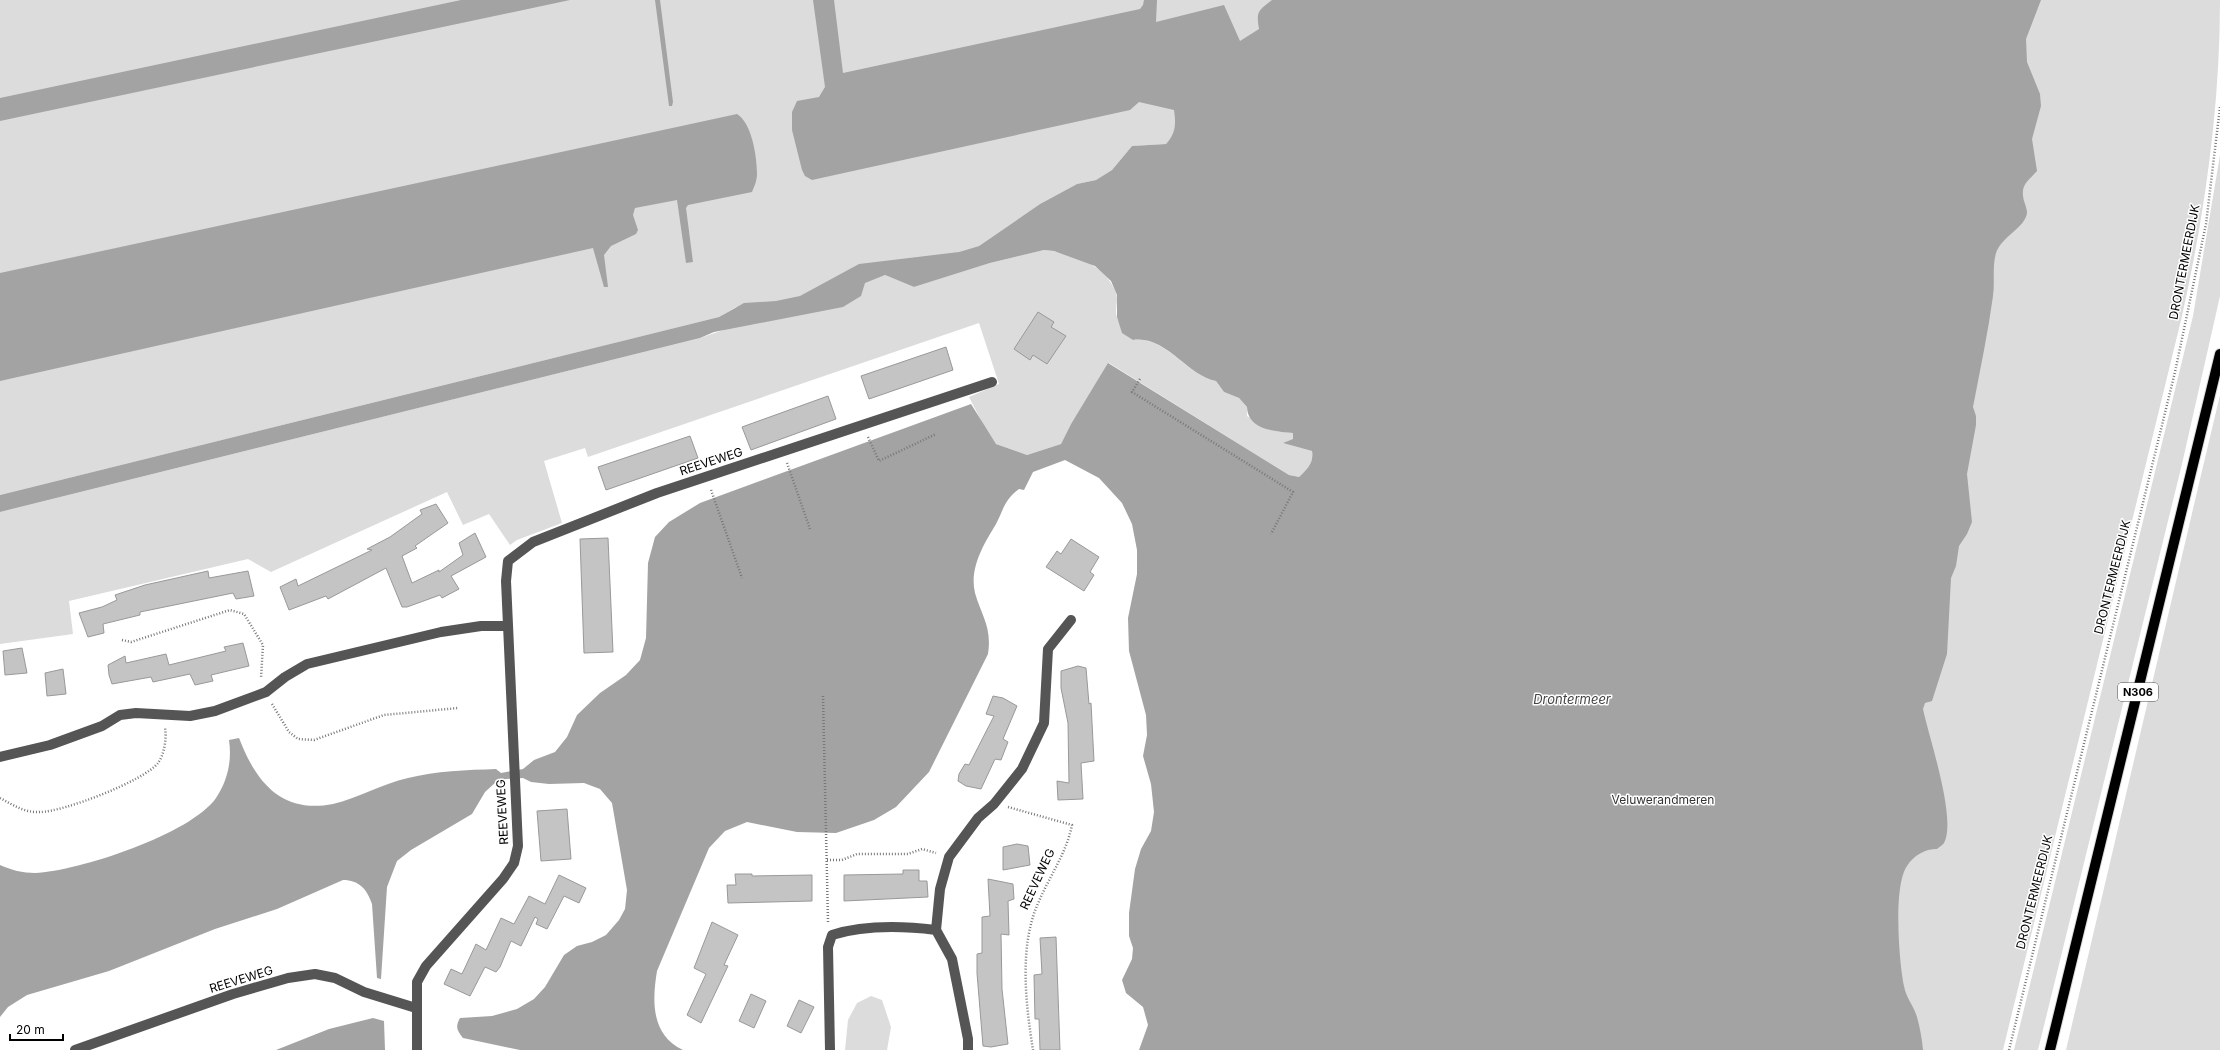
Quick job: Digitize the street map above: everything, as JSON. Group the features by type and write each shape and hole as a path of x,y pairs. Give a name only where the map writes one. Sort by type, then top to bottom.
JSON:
{"main road":[{"name":"N306","path":"2050,1050 2220,354"}],"lane":[{"name":"REEVEWEG","path":"417,1050 417,982 426,966 488,897 514,863 518,846 513,765 506,581 508,561 533,542 657,493 992,382"},
{"path":"968,1050 968,1039 952,959 936,930 940,889 949,857 978,818 994,804 1022,769 1044,723 1048,649 1071,620"},
{"path":"0,757 50,745 102,726 120,715 136,713 196,715 215,711 240,703 266,692 285,677 307,664 441,632 481,626 508,626"},
{"path":"830,1050 828,947 832,935 846,930 911,927 936,930"},
{"name":"REEVEWEG","path":"75,1050 233,994 288,978 315,974 335,978 364,992 416,1008"}],"path":[{"name":"DRONTERMEERDIJK","path":"2009,1050 2175,372 2206,224 2220,107"},
{"path":"1140,380 1132,392 1293,492 1271,534"},
{"path":"862,425 879,461 936,434"},
{"path":"783,451 810,529"},
{"path":"707,477 742,578"},
{"path":"823,696 828,924 832,935"},
{"path":"0,798 24,811 39,812 58,810 145,775 159,762 161,756 166,736 164,715"},
{"name":"REEVEWEG","path":"994,804 1019,809 1072,825 1069,842 1061,861 1036,906 1030,933 1026,970 1026,1005 1033,1050"},
{"path":"827,860 842,860 857,854 908,854 922,849 949,857"}],"green space":[{"name":"Veluwerandmeren","path":"0,0 2220,0 2217,80 2210,159 2198,238 2182,316 2003,1050 1239,1050 1456,648 1174,135 1166,144 1132,146 1112,170 1096,180 1077,184 1040,204 979,246 815,296 736,307 719,317 0,495"},
{"path":"2220,155 2220,296 2182,464 2038,1050 2014,1050 2193,316"},
{"path":"1044,250 1055,251 1076,257 1096,268 1111,283 1117,296 1116,314 1118,320 1133,340 1145,340 1166,349 1195,372 1205,378 1216,381 1224,392 1239,398 1247,407 1247,416 1276,431 1293,433 1294,439 1284,443 1312,451 1312,459 1307,468 1299,477 1289,475 1109,363 1071,424 1061,444 1027,455 996,444 985,428 969,397 999,384 979,323 588,457 585,448 544,461 562,523 517,540 510,545 489,514 463,525 447,492 271,572 248,559 69,601 73,634 0,644 0,512 700,338 885,275 914,287 990,263"},
{"path":"2220,395 2220,1050 2066,1050 2201,475"},
{"path":"871,996 882,1000 891,1027 887,1050 845,1050 848,1020 857,1003"}],"water":[{"path":"461,0 570,0 0,121 0,98"},
{"path":"655,0 660,0 673,102 672,106 669,106"},
{"name":"Drontermeer","path":"813,0 834,0 843,73 1140,9 1144,0 1157,0 1156,22 1224,5 1240,41 1259,29 1259,12 1272,0 2041,0 2026,39 2027,62 2040,94 2041,106 2032,139 2037,171 2027,181 2024,187 2023,196 2027,213 2025,218 2018,228 2003,242 1996,253 1993,296 1973,407 1976,416 1976,425 1967,474 1972,522 1967,534 1959,546 1956,566 1951,578 1947,654 1932,701 1925,703 1923,709 1945,798 1947,832 1942,845 1937,849 1920,853 1910,862 1903,876 1900,890 1898,924 1902,975 1905,990 1917,1017 1923,1050 1139,1050 1148,1025 1143,1007 1126,993 1122,980 1132,959 1133,948 1129,936 1129,913 1135,869 1141,849 1151,831 1154,812 1151,784 1143,756 1147,735 1146,715 1129,651 1128,618 1137,574 1137,550 1132,524 1122,503 1099,478 1065,460 1033,472 1024,490 1019,489 1010,497 982,548 974,574 974,584 975,593 986,622 989,636 988,654 929,772 896,807 874,820 836,833 797,832 747,822 725,831 709,848 657,971 655,982 654,994 656,1016 659,1026 672,1044 683,1050 520,1050 463,1038 459,1033 457,1026 460,1018 492,1016 517,1009 534,999 545,987 564,955 577,946 592,942 606,935 619,920 625,909 627,890 612,803 600,789 584,783 549,784 531,782 523,778 506,779 496,782 485,792 472,814 411,850 397,861 387,887 381,979 377,978 372,904 368,894 362,886 349,880 343,880 277,909 215,929 109,971 27,995 8,1007 0,1017 0,865 17,871 35,873 78,866 133,848 183,825 203,811 216,798 224,784 228,770 230,755 229,740 239,738 254,768 263,781 273,791 285,799 299,804 315,806 333,804 398,781 429,774 452,771 496,769 501,773 523,769 534,760 555,752 567,737 577,715 600,693 626,675 640,660 646,638 648,563 655,537 669,522 700,503 971,404 996,444 1027,455 1061,444 1071,424 1108,363 1289,475 1299,477 1307,468 1312,459 1312,451 1283,443 1293,439 1293,433 1270,430 1257,425 1248,415 1247,407 1239,398 1224,392 1216,381 1205,378 1195,372 1166,349 1145,340 1133,340 1122,333 1117,317 1117,295 1111,281 1095,266 1054,251 1044,250 990,263 914,287 885,275 865,283 861,296 843,307 714,332 700,338 0,512 0,495 719,317 744,303 776,301 800,296 859,264 959,252 979,246 1040,204 1077,184 1096,180 1112,170 1132,146 1166,144 1172,136 1175,124 1174,110 1139,102 1130,110 812,180 805,176 802,170 792,130 792,112 797,101 819,97 825,87"},
{"path":"737,114 742,118 753,141 757,167 756,181 752,192 688,205 686,208 693,262 686,263 677,200 635,208 633,215 638,230 636,234 611,246 604,255 608,287 604,287 593,248 0,381 0,273"},
{"path":"373,1018 384,1021 385,1050 276,1050 329,1029"}],"building":[{"path":"1038,312 1054,322 1051,327 1066,336 1047,364 1033,355 1030,360 1014,349"},
{"path":"946,347 953,370 869,399 861,376"},
{"path":"828,396 836,419 751,450 742,427"},
{"path":"690,436 698,458 606,490 598,467"},
{"path":"436,504 448,523 415,546 417,548 402,556 412,583 439,570 439,572 463,555 459,543 475,533 486,557 451,576 459,589 442,598 440,595 407,607 402,607 386,568 328,599 326,596 289,610 280,587 296,579 298,586 372,550 367,549 390,537 422,514 420,510"},
{"path":"608,538 613,652 584,653 580,539"},
{"path":"1071,539 1099,557 1090,572 1094,575 1084,591 1046,567 1057,551 1061,554"},
{"path":"208,571 209,578 248,571 254,596 236,599 233,593 140,612 140,615 103,624 104,633 88,637 79,613 102,607 117,600 115,595 145,585"},
{"path":"243,643 249,666 211,675 213,681 195,685 190,674 153,682 151,677 112,684 109,675 108,665 125,656 126,663 166,654 169,665 226,651 224,647"},
{"path":"22,648 27,673 5,675 3,651"},
{"path":"1078,666 1086,668 1089,704 1091,703 1094,761 1081,763 1083,799 1058,800 1057,781 1069,783 1068,723 1061,688 1061,671"},
{"path":"63,669 66,694 47,696 45,673"},
{"path":"993,696 1003,698 1017,706 1003,739 1008,742 1001,760 995,759 981,789 966,786 958,781 959,774 965,764 969,765 994,716 986,714"},
{"path":"567,809 571,859 541,861 537,811"},
{"path":"1017,844 1028,846 1030,865 1003,870 1003,847"},
{"path":"903,870 919,870 919,881 927,881 928,897 844,901 844,875 903,874"},
{"path":"735,874 752,874 752,876 812,875 812,901 728,903 727,885 736,885"},
{"path":"559,875 586,888 579,903 564,896 547,929 536,924 538,919 535,917 521,946 511,941 500,967 496,972 485,967 470,996 444,984 451,969 462,974 476,944 486,950 501,918 514,924 529,896 545,904"},
{"path":"988,879 1013,884 1014,899 1008,901 1009,935 1001,934 1002,989 1008,1044 991,1047 983,1046 977,973 977,954 982,953 982,917 990,916"},
{"path":"712,922 738,935 724,965 728,966 701,1023 687,1015 706,974 694,968"},
{"path":"1056,937 1060,1050 1040,1050 1039,1019 1035,1019 1034,975 1042,974 1040,938"},
{"path":"751,994 766,1001 754,1028 739,1021"},
{"path":"799,1000 814,1007 801,1033 787,1026"}]}
